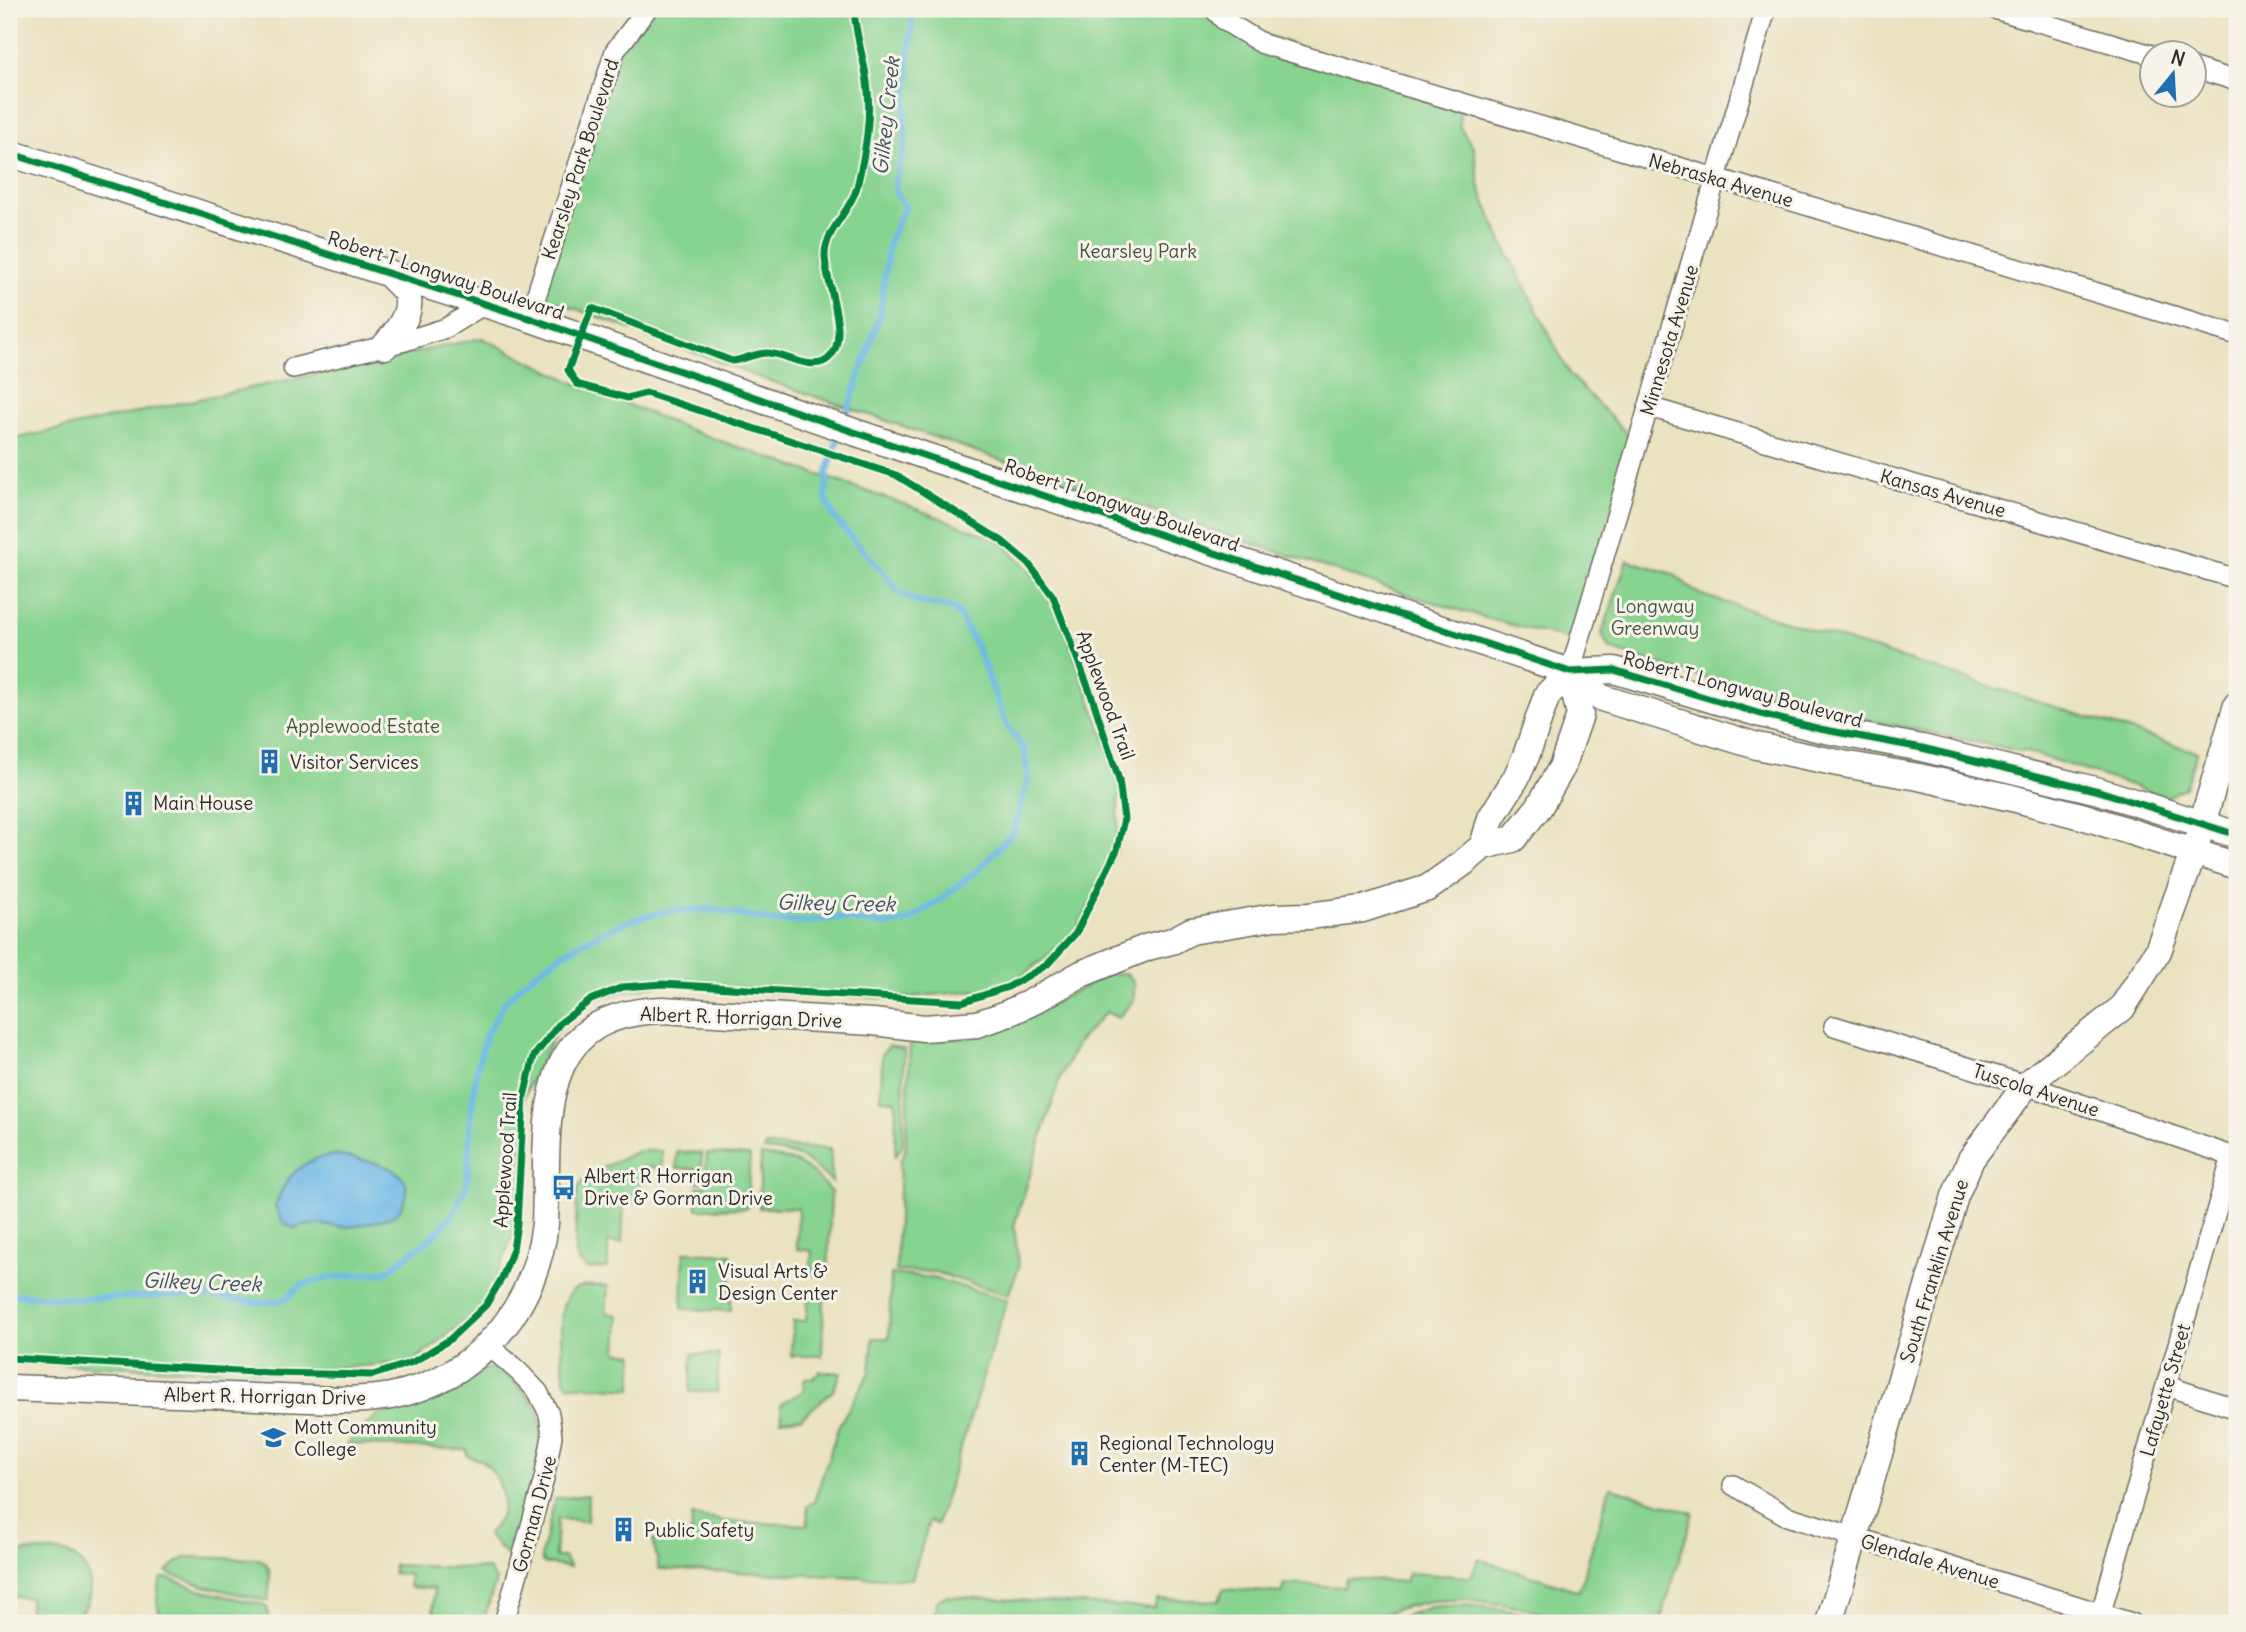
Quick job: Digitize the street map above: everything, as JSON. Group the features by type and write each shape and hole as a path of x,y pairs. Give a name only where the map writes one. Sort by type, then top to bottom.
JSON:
{"street":[{"name":"Kearsley Park Boulevard","path":"529,317 615,51 647,9"},
{"name":"Nebraska Avenue","path":"1214,9 1225,21 1263,44 2237,335"},
{"name":"Minnesota Avenue","path":"1570,671 1766,9"},
{"path":"1994,9 2138,51"},
{"path":"2208,72 2237,81"},
{"name":"Robert T Longway Boulevard","path":"9,153 529,317 842,428 1570,671 1614,670 1761,714 2099,791 2237,835"},
{"path":"385,346 399,330 408,310 407,294 388,273"},
{"path":"293,368 446,328 485,304"},
{"name":"Kansas Avenue","path":"1649,407 2237,579"},
{"name":"Robert T Longway Boulevard","path":"1570,671 1602,698 1708,732 1757,746 2012,798 2085,817 2237,866"},
{"path":"1483,846 1491,818 1516,778 1526,756 1547,695 1570,671"},
{"name":"Albert R. Horrigan Drive","path":"9,1388 189,1396 364,1399 417,1388 442,1378 467,1363 487,1344 507,1323 530,1286 542,1245 549,1107 563,1060 588,1032 604,1022 632,1013 663,1010 873,1022 924,1028 977,1024 1030,1003 1081,974 1191,932 1274,917 1309,916 1363,909 1428,888 1483,846 1513,839 1527,824 1550,790 1562,767 1580,715 1570,671"},
{"name":"South Franklin Avenue","path":"1829,1623 1955,1196 1971,1159 2026,1085 2122,1007 2158,951 2194,851 2237,705"},
{"name":"Tuscola Avenue","path":"1834,1026 2026,1085 2235,1157"},
{"name":"Lafayette Street","path":"2100,1618 2235,1157"},
{"name":"Gorman Drive","path":"487,1344 538,1392 549,1414 552,1436 544,1479 504,1623"},
{"path":"2166,1386 2237,1409"},
{"name":"Glendale Avenue","path":"1733,1485 1787,1517 1878,1543 2100,1618 2132,1623"}],"green space":[{"name":"Kearsley Park","path":"652,9 1214,9 1225,21 1459,102 1460,127 1474,149 1480,189 1500,238 1570,375 1621,428 1639,442 1579,642 1403,593 1063,481 761,378 536,294 615,51"},
{"name":"Applewood Estate","path":"482,338 577,384 695,432 1002,541 1053,596 1119,780 1117,850 1076,933 1008,987 893,999 663,984 591,1000 560,1023 524,1096 517,1224 486,1305 413,1362 271,1373 9,1362 9,440"},
{"name":"Longway Greenway","path":"1627,560 1673,574 1699,594 2197,752 2185,787 2167,797 2035,754 1790,704 1609,649 1602,634"},
{"path":"1126,973 1134,982 1134,1000 1118,1018 1106,1012 1079,1041 1060,1078 1014,1226 1019,1267 1008,1295 935,1272 896,1271 900,1162 906,1148 910,1041 971,1038 1020,1021 1108,974"},
{"path":"889,1046 904,1049 903,1145 895,1156 896,1101 881,1099 882,1054"},
{"path":"766,1146 830,1149 832,1182 802,1158 764,1150"},
{"path":"638,1151 662,1151 662,1168 642,1167 640,1202 624,1203 622,1243 608,1242 608,1268 587,1269 580,1263 575,1252 577,1190 587,1175"},
{"path":"677,1152 702,1153 701,1182 697,1182 697,1169 677,1168"},
{"path":"707,1153 750,1156 747,1208 697,1209 697,1187 705,1186"},
{"path":"761,1155 801,1165 831,1192 828,1275 810,1274 812,1251 797,1249 798,1208 759,1208"},
{"path":"684,1252 731,1254 731,1311 682,1309"},
{"path":"891,1274 933,1278 1007,1300 937,1524 929,1522 912,1579 659,1569 653,1540 691,1541 692,1516 732,1522 808,1525 807,1506 814,1502 839,1425 870,1372 873,1338 889,1338"},
{"path":"608,1286 606,1313 619,1315 617,1352 634,1354 632,1389 568,1385 564,1379 561,1330 568,1295 579,1287"},
{"path":"808,1298 824,1299 822,1356 791,1356 793,1321 806,1321"},
{"path":"692,1354 719,1355 717,1392 690,1392"},
{"path":"498,1368 532,1401 540,1421 541,1438 534,1481 510,1559 487,1535 502,1512 503,1498 499,1484 488,1466 467,1456 467,1450 347,1444 377,1415 424,1403 485,1369"},
{"path":"819,1371 841,1373 833,1391 801,1418 781,1420 781,1404 803,1391 805,1378 814,1379 814,1375 818,1375"},
{"path":"1610,1487 1693,1513 1660,1623 1563,1623 1519,1607 1469,1599 1431,1601 1396,1609 1362,1623 931,1623 937,1601 945,1596 1154,1608 1157,1599 1219,1601 1223,1589 1282,1593 1285,1584 1344,1587 1346,1578 1405,1582 1408,1573 1471,1577 1478,1559 1579,1591"},
{"path":"588,1495 587,1521 557,1519 555,1557 564,1557 570,1567 542,1562 541,1556 555,1499"},
{"path":"26,1551 65,1553 76,1558 83,1566 88,1575 89,1596 78,1615 64,1622 29,1622 30,1598 9,1596 9,1561"},
{"path":"187,1557 259,1559 269,1571 268,1601 204,1586 167,1571"},
{"path":"394,1565 488,1569 496,1580 483,1623 433,1623 434,1589 409,1587 410,1575 393,1573"},
{"path":"162,1578 169,1578 199,1590 264,1605 268,1609 268,1623 164,1623 157,1601"},
{"path":"1463,1605 1509,1610 1552,1623 1390,1621 1431,1607"}],"water":[{"path":"334,1155 382,1165 402,1177 406,1186 405,1197 396,1214 350,1227 315,1225 295,1229 283,1222 275,1207 289,1178 313,1160"}],"waterway":[{"name":"Gilkey Creek","path":"844,423 880,315 889,241 905,207 895,192 905,145 913,9"},
{"name":"Gilkey Creek","path":"9,1294 75,1299 199,1295 260,1303 285,1300 301,1285 327,1278 386,1272 436,1234 456,1210 467,1184 471,1112 477,1069 486,1035 505,1002 529,978 562,954 629,921 662,912 711,909 773,921 805,922 837,918 886,925 908,921 943,898 980,868 1013,832 1028,779 1024,749 1006,724 978,650 953,608 917,602 897,591 835,519 826,500 827,473 840,433"}],"cycle path":[{"name":"Applewood Trail","path":"9,1358 271,1373 373,1375 413,1362 449,1340 486,1305 502,1278 513,1249 517,1224 524,1096 534,1056 560,1023 591,1000 623,987 663,984 962,1002 1008,987 1047,965 1076,933 1117,850 1124,819 1119,780 1092,697 1053,596 1028,563 1002,541 896,475 646,393 627,398 577,384 568,370 592,308 732,361 764,353 817,364 830,357 836,347 838,335 826,265 826,245 854,196 868,122 867,82 854,9"},
{"path":"9,153 529,318 851,431 1570,672 1614,670 1820,729 1922,748 2099,791 2237,835"}],"place":[{"name":"Visitor Services","path":"270,762"},
{"name":"Main House","path":"133,803"},
{"name":"Albert R Horrigan Drive & Gorman Drive","path":"564,1187"},
{"name":"Visual Arts & Design Center","path":"698,1282"},
{"name":"Mott Community College","path":"274,1438"},
{"name":"Regional Technology Center (M-TEC)","path":"1079,1454"},
{"name":"Public Safety","path":"624,1530"}]}
